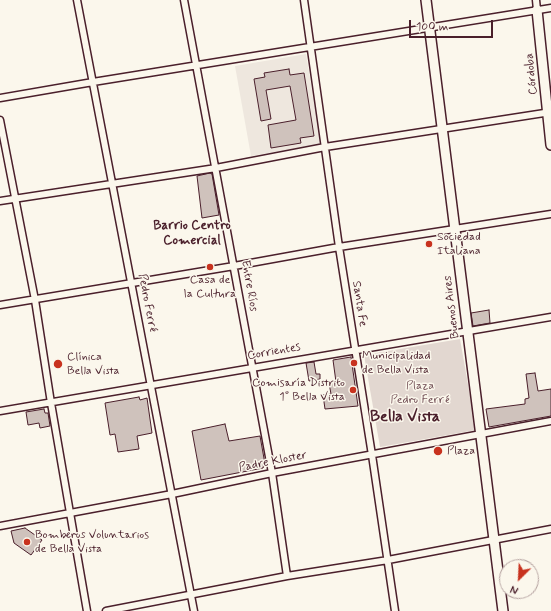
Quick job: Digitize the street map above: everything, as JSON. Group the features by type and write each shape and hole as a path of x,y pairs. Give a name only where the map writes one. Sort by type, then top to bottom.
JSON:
{"street":[{"name":"Pedro Ferré","path":"78,0 194,611"},
{"name":"Entre Ríos","path":"184,0 272,473 287,576"},
{"name":"Santa Fe","path":"304,0 339,247 395,611"},
{"name":"Buenos Aires","path":"426,0 503,611"},
{"name":"Córdoba","path":"536,0 550,112 551,145"},
{"path":"0,98 310,46 551,8"},
{"path":"0,201 216,168 325,147 550,112"},
{"path":"0,120 35,300 51,403 87,611"},
{"path":"0,305 339,247 551,214"},
{"name":"Corrientes","path":"0,411 355,349 551,317"},
{"name":"Padre Kloster","path":"0,526 551,421"},
{"path":"106,611 287,576 388,560 551,529"}],"shaded area":[{"path":"306,54 321,144 251,156 235,66"}],"green space":[{"name":"Plaza Pedro Ferré","path":"460,339 476,430 380,447 364,355"}],"building":[{"path":"289,69 290,75 304,73 314,136 300,138 301,143 271,148 268,125 296,120 290,86 266,90 271,119 261,121 254,79 265,77 264,73"},
{"path":"210,173 212,174 219,215 202,218 197,176"},
{"path":"489,310 490,323 473,326 471,313"},
{"path":"351,357 358,406 325,409 323,395 331,394 329,383 336,382 333,360"},
{"path":"314,362 316,374 320,374 320,379 309,381 306,363"},
{"path":"535,373 538,391 551,389 551,416 489,427 486,409 525,404 525,399 529,398 526,374"},
{"path":"139,397 140,400 147,398 152,433 137,436 139,449 118,452 115,434 110,435 105,403"},
{"path":"44,409 45,413 48,413 50,426 40,428 39,423 28,425 26,412"},
{"path":"225,424 229,441 260,436 265,464 263,468 201,480 192,431"},
{"name":"Bomberos Voluntarios de Bella Vista","path":"25,528 42,540 31,555 14,543 11,531"}],"place":[{"name":"Sociedad Italiana","path":"429,244"},
{"name":"Casa de la Cultura","path":"210,267"},
{"name":"Municipalidad de Bella Vista","path":"354,363"},
{"name":"Clínica Bella Vista","path":"58,364"},
{"name":"Comisaría Distrito 1° Bella Vista","path":"353,390"},
{"name":"Plaza","path":"438,451"},
{"name":"Bomberos Voluntarios de Bella Vista","path":"27,542"}],"district":[{"name":"Barrio Centro Comercial","path":"192,234"},
{"name":"Bella Vista","path":"405,418"}]}
